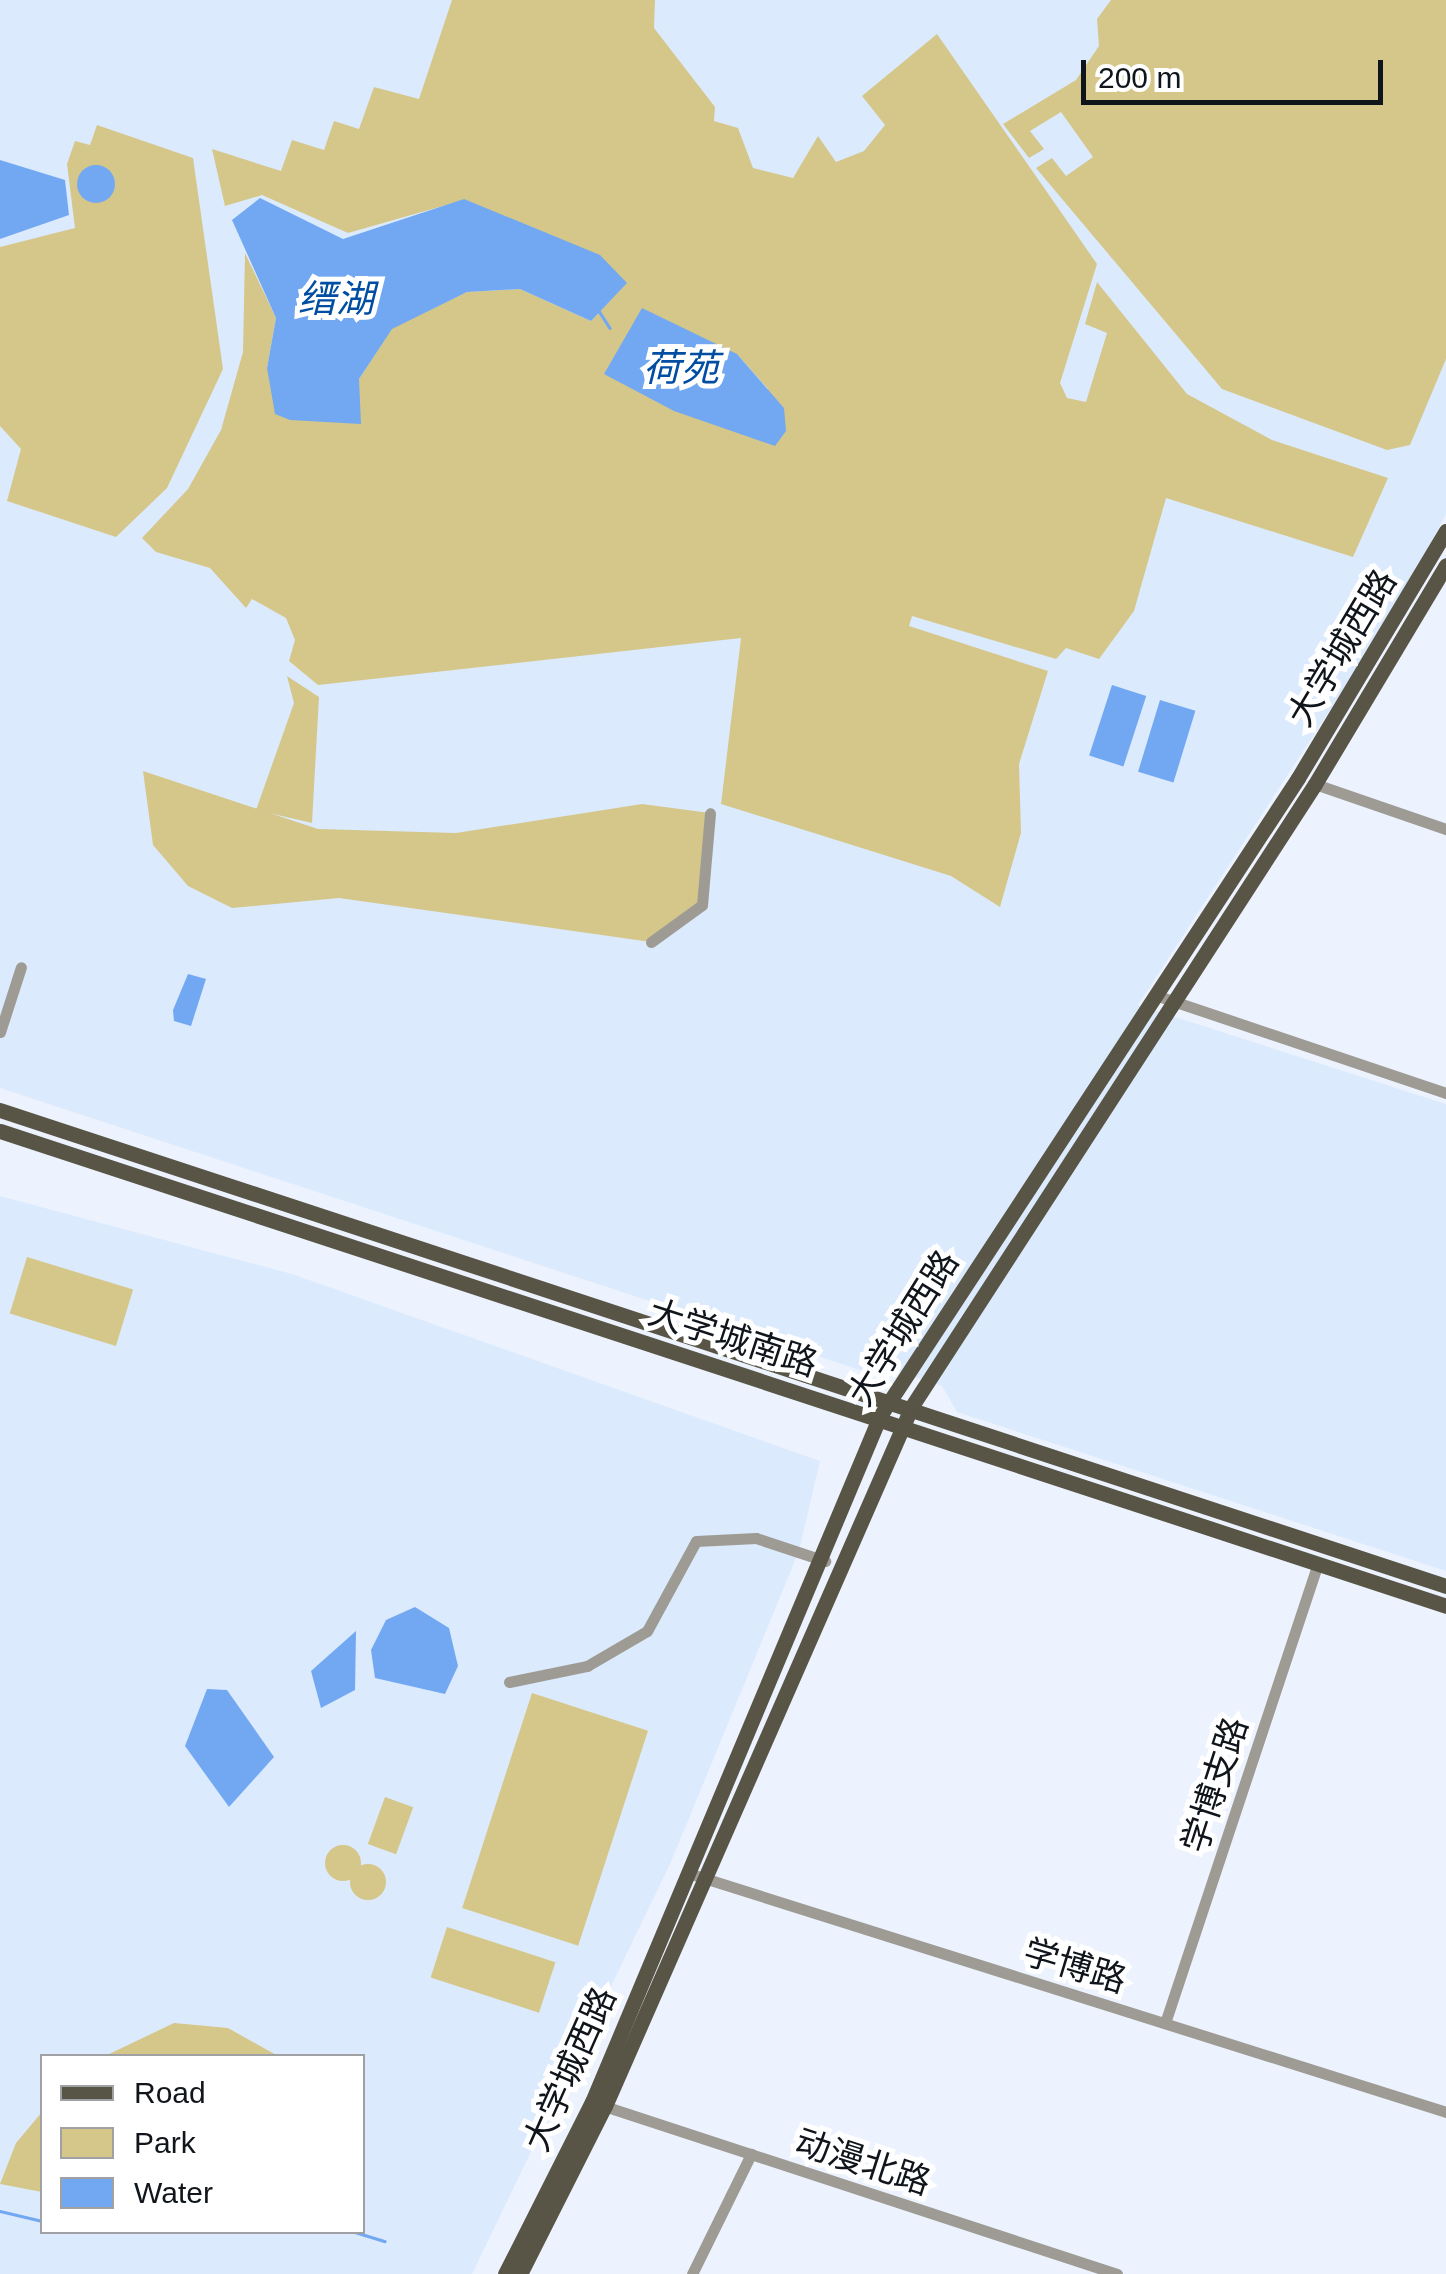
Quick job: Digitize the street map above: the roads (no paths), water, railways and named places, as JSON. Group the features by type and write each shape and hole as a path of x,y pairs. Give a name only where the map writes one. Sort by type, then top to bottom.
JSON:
{"main road":[{"name":"大学城西路","path":"520,2274 599,2104 696,1876 826,1561 880,1416 1155,996 1446,532"},
{"name":"大学城西路","path":"696,1876 902,1423 1315,784 1446,565"},
{"name":"大学城南路","path":"0,1110 890,1398 1446,1586"},
{"name":"大学城南路","path":"0,1131 902,1423 1446,1606"},
{"name":"大学城西路","path":"505,2274 599,2104"}],"street":[{"path":"1315,784 1446,829"},
{"path":"652,942 702,905 710,813"},
{"path":"0,1032 21,967"},
{"path":"1155,996 1446,1092"},
{"path":"509,1682 587,1666 647,1631 696,1541 756,1538 826,1561"},
{"name":"学博支路","path":"1165,2024 1318,1563"},
{"name":"学博路","path":"696,1876 1446,2112"},
{"name":"动漫北路","path":"599,2104 1117,2274"},
{"path":"692,2274 751,2154"}],"water":[{"path":"0,160 65,180 69,215 0,239"},
{"path":"96,165 110,170 115,184 110,198 96,203 82,198 77,184 82,170"},
{"name":"缙湖","path":"260,198 343,239 464,199 600,255 627,283 591,321 520,289 467,292 392,329 359,379 361,424 290,420 275,414 267,368 276,318 232,220"},
{"name":"荷苑","path":"642,308 737,354 784,408 786,431 775,446 674,411 604,374"},
{"path":"1112,685 1146,696 1123,767 1089,755"},
{"path":"1160,700 1195,711 1173,783 1138,772"},
{"path":"188,974 206,979 191,1026 174,1021 173,1010"},
{"path":"415,1607 449,1628 458,1666 445,1694 375,1678 371,1650 386,1620"},
{"path":"356,1631 355,1690 321,1708 311,1671"},
{"path":"207,1689 227,1690 274,1757 229,1807 185,1746"}],"waterway":[{"path":"599,311 610,328"},
{"path":"0,2211 40,2221"},
{"path":"362,2234 385,2241"}]}
